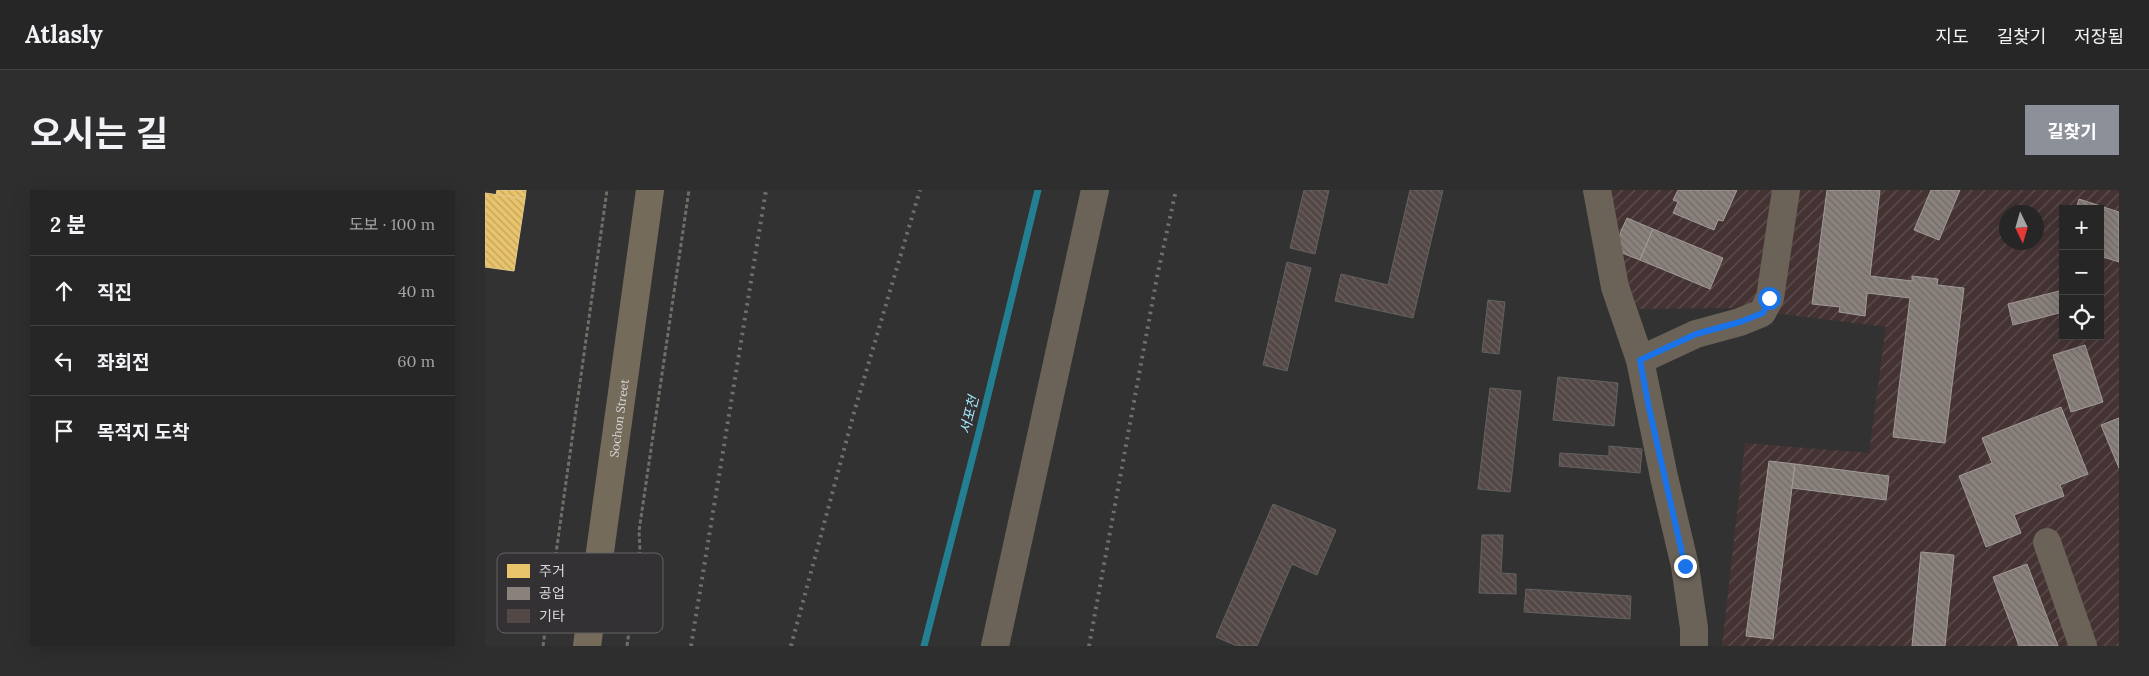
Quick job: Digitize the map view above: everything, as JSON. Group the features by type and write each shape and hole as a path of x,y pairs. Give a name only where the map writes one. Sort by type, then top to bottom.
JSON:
{"main road":[{"name":"Sochon Street","path":"600,553 650,190"},
{"name":"Sochon Street","path":"587,646 589,633"}],"street":[{"path":"995,646 1095,190"},
{"path":"1597,190 1615,287 1640,360 1685,566 1694,628 1694,646"},
{"path":"1640,360 1696,334 1740,322 1763,313 1769,298 1786,190"},
{"path":"2047,542 2083,646"}],"path":[{"path":"556,553 607,190"},
{"path":"640,553 639,531 689,190"},
{"path":"543,646 545,633"},
{"path":"627,646 629,633"}],"shaded area":[{"path":"1610,190 2119,190 2119,646 1722,646 1745,443 1869,453 1886,327 1734,308 1638,309 1617,256"}],"building: 주거":[{"path":"497,190 526,190 525,199 496,195"},
{"path":"485,193 525,199 514,271 485,267"}],"building: 공업":[{"path":"1678,190 1737,190 1723,221 1718,220 1714,230 1673,213 1678,202 1673,200"},
{"path":"1827,190 1880,190 1870,276 1912,281 1912,276 1938,279 1937,285 1964,288 1945,443 1893,437 1910,298 1867,293 1865,316 1839,312 1840,307 1812,304"},
{"path":"1931,190 1960,190 1939,240 1914,230"},
{"path":"2079,199 2097,205 2077,205"},
{"path":"2104,207 2119,212 2119,262 2104,257"},
{"path":"1627,218 1653,229 1640,260 1622,253 1618,238"},
{"path":"1653,229 1723,258 1710,289 1640,260"},
{"path":"2059,291 2059,313 2013,325 2008,304"},
{"path":"2085,345 2103,402 2071,412 2053,355"},
{"path":"2061,407 2088,474 2060,485 2064,496 2014,515 2021,533 1986,547 1959,476 1992,463 1982,438"},
{"path":"2119,418 2119,468 2101,425"},
{"path":"1769,461 1795,464 1773,639 1746,636"},
{"path":"1795,464 1889,476 1886,500 1792,488"},
{"path":"1921,552 1954,555 1945,646 1912,646"},
{"path":"2027,564 2058,646 2019,646 1993,577"}],"building: 기타":[{"path":"1304,190 1329,190 1315,254 1290,248"},
{"path":"1410,190 1443,190 1413,318 1335,301 1341,274 1388,285"},
{"path":"1287,262 1311,268 1287,371 1263,365"},
{"path":"1488,300 1505,302 1499,354 1482,352"},
{"path":"1558,377 1618,383 1614,426 1553,420"},
{"path":"1490,388 1521,391 1510,492 1478,489"},
{"path":"1609,446 1642,449 1640,473 1559,466 1560,453 1609,456"},
{"path":"1273,504 1336,530 1317,575 1292,564 1257,646 1237,646 1216,637"},
{"path":"1482,535 1503,535 1501,573 1516,574 1516,594 1479,593"},
{"path":"1526,589 1631,596 1630,619 1524,612"}],"waterway":[{"name":"서포천","path":"924,646 1038,190"}],"railway":[{"path":"691,646 766,190"},
{"path":"791,646 855,409 920,190"},
{"path":"1089,646 1157,277 1176,190"}],"route":[{"path":"1685,566 1664,477 1640,360 1696,334 1740,322 1763,313 1769,298"}]}
